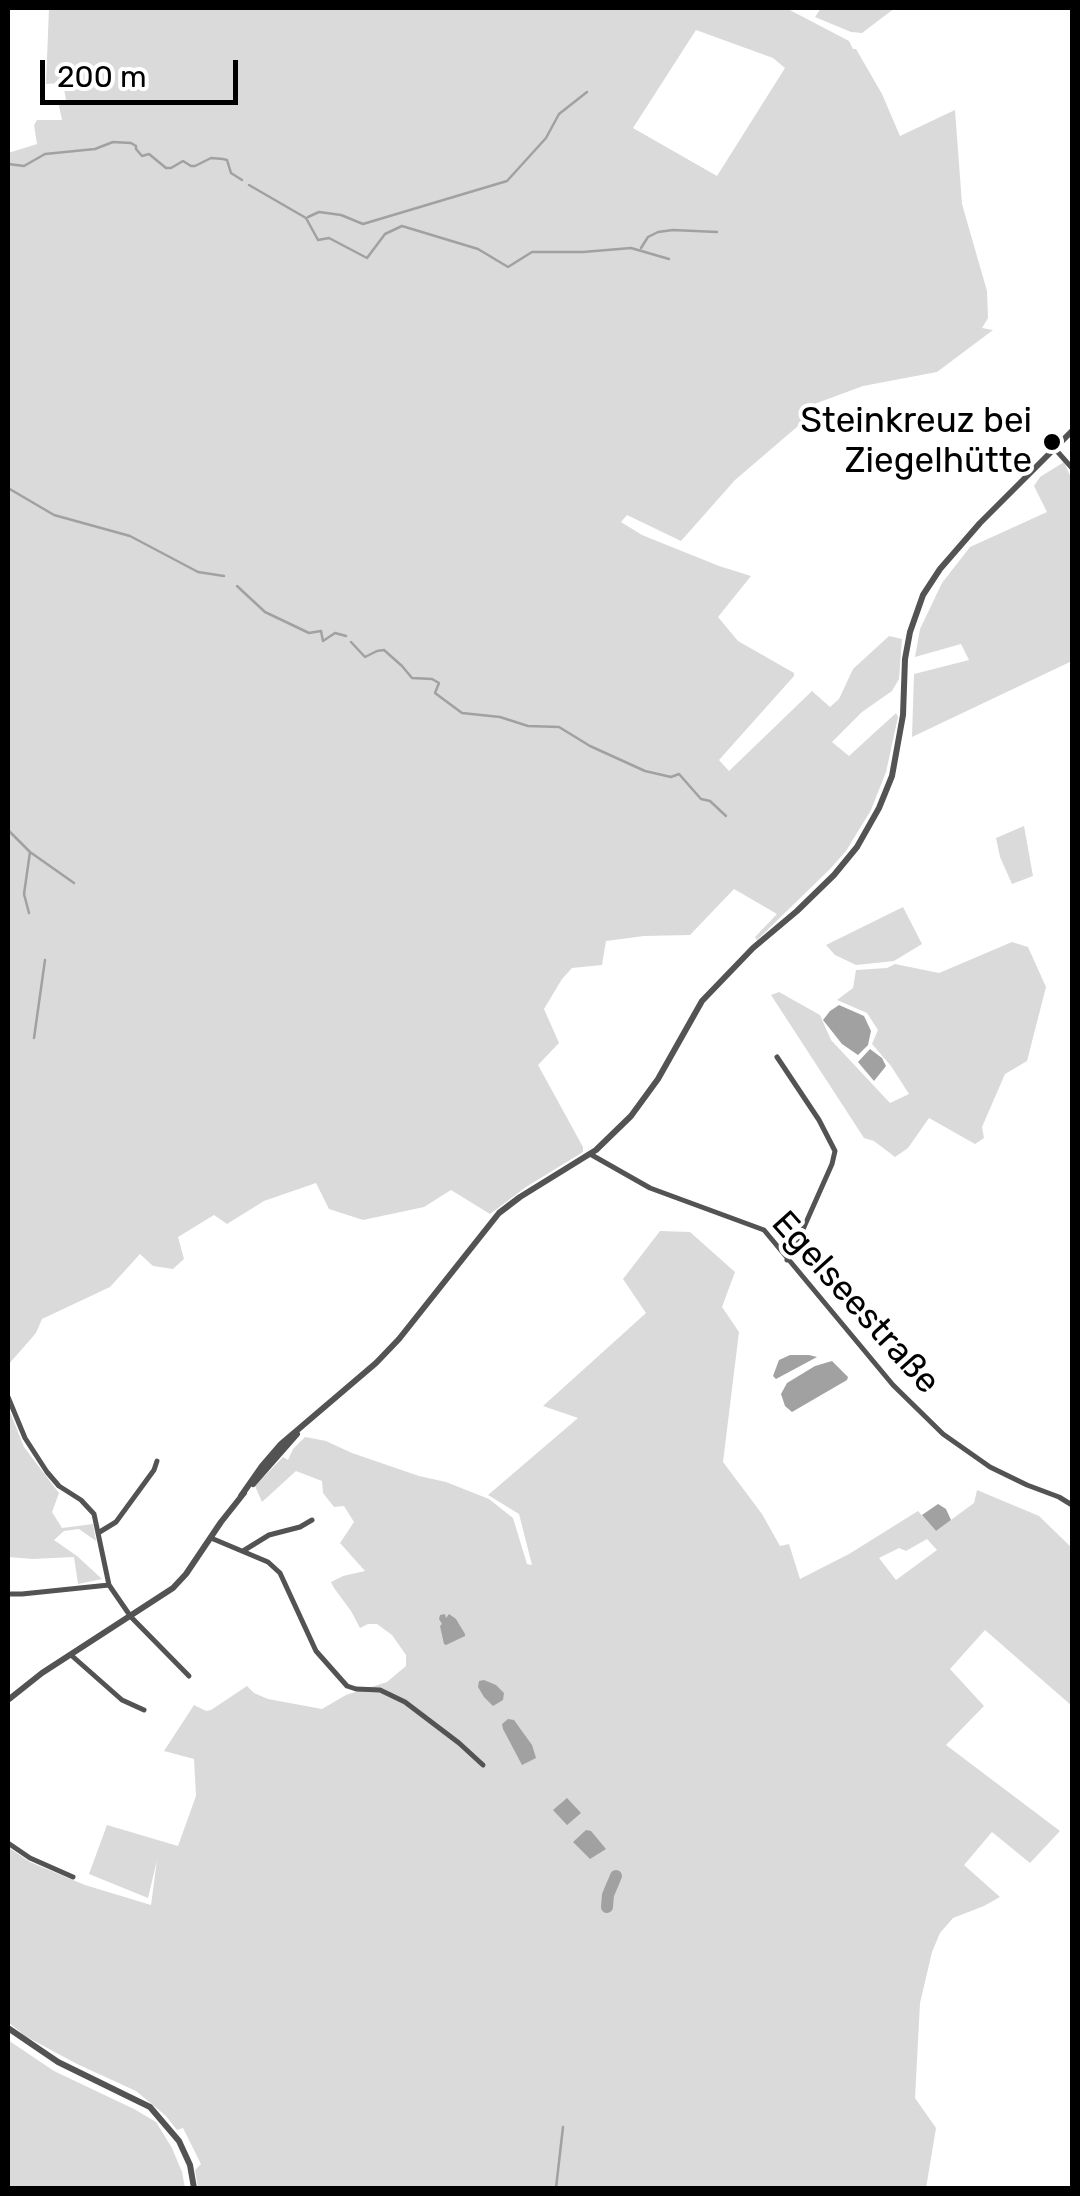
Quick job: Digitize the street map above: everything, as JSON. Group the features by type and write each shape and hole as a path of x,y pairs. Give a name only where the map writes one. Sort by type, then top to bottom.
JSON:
{"street":[{"path":"8,1700 173,1588 272,1454 398,1340 499,1213 590,1154 616,1131 658,1079 702,1002 753,948 834,875 857,847 879,808 898,755 905,658 923,595 980,523 1072,431"},
{"path":"1056,450 1072,468"},
{"path":"777,1057 835,1151 787,1260"},
{"name":"Egelseestraße","path":"590,1154 650,1188 764,1230 893,1386 943,1434 990,1467 1072,1505"},
{"path":"8,1397 25,1438 46,1472 94,1514 109,1585 131,1617 189,1676"},
{"path":"241,1496 278,1459 304,1424"},
{"path":"98,1534 116,1522 157,1462"},
{"path":"243,1551 269,1536 300,1528 312,1520"},
{"path":"211,1538 268,1562 280,1573 316,1652 347,1686 380,1690 404,1702 483,1765"},
{"path":"8,1594 109,1585"},
{"path":"71,1655 122,1700 144,1710"},
{"path":"8,1843 30,1858 73,1877"},
{"path":"8,2028 58,2062 150,2107 179,2142 190,2164 194,2188"}],"shaded area":[{"path":"49,8 786,8 849,41 882,94 900,136 955,110 962,204 987,291 988,318 982,328 993,330 937,372 863,386 809,406 818,409 735,480 681,541 627,515 621,522 642,535 751,576 718,617 738,641 794,673 719,760 729,771 812,691 830,707 839,699 853,669 889,636 902,639 899,679 892,691 862,712 832,742 849,756 896,713 898,717 886,772 871,810 846,851 757,940 755,937 777,914 734,889 690,935 606,941 602,965 572,968 562,979 544,1009 559,1043 538,1065 583,1152 490,1214 451,1190 424,1207 363,1220 329,1209 316,1183 264,1201 227,1224 214,1215 178,1237 184,1259 173,1269 153,1266 140,1254 110,1287 42,1319 36,1333 8,1365 8,153 37,144 37,120 62,120 58,101 66,100 63,83 46,84","holes":["696,30 773,58 785,68 717,176 633,128"]},
{"path":"821,8 895,8 862,33 815,17"},
{"path":"1064,462 1072,480 1072,661 912,737 914,674 969,660 961,644 915,657 920,629 942,583 970,547 1047,512 1034,486 1040,477"},
{"path":"1024,826 1033,876 1012,884 996,838"},
{"path":"903,907 922,944 894,961 856,965 835,955 826,945"},
{"path":"1012,942 1028,947 1046,987 1027,1061 1005,1074 982,1127 984,1138 975,1144 929,1118 908,1148 895,1157 864,1138 771,995 779,992 820,1015 831,1040 890,1103 909,1094 872,1044 878,1030 867,1013 837,1000 853,988 856,970 895,964 939,973"},
{"path":"839,1005 864,1016 871,1031 868,1045 858,1055 842,1044 823,1020"},
{"path":"870,1049 886,1066 874,1081 858,1062"},
{"path":"660,1231 690,1232 735,1272 722,1307 739,1332 723,1462 762,1514 780,1546 789,1544 800,1579 918,1511 936,1531 974,1503 977,1490 1039,1516 1072,1548 1072,1706 985,1630 950,1669 984,1706 946,1745 1060,1831 1030,1863 992,1832 964,1865 1000,1897 953,1918 940,1933 932,1952 920,2003 915,2098 936,2128 926,2188 198,2188 195,2170 201,2164 183,2128 177,2130 136,2091 25,2036 8,2022 8,1847 30,1862 85,1885 151,1905 157,1860 148,1898 89,1874 107,1825 178,1846 196,1796 194,1759 164,1751 194,1705 211,1710 247,1686 268,1699 322,1709 346,1695 387,1682 406,1666 406,1655 392,1635 377,1624 360,1628 331,1582 365,1571 340,1543 354,1522 344,1506 334,1507 323,1493 322,1481 296,1471 262,1502 255,1486 283,1457 288,1460 305,1437 489,1499 513,1518 527,1564 532,1565 519,1514 488,1495 578,1418 543,1406 646,1313 623,1279","holes":["927,1539 937,1550 896,1580 879,1558 899,1548 906,1551"]},
{"path":"790,1355 817,1357 776,1379 773,1376 779,1360"},
{"path":"832,1361 847,1380 792,1412 785,1406 781,1394 787,1383"},
{"path":"8,1407 24,1447 59,1493 52,1512 62,1528 93,1524 96,1541 79,1529 64,1531 54,1540 102,1579 78,1584 74,1557 8,1557"},
{"path":"938,1504 946,1509 951,1520 936,1531 922,1515"},
{"path":"445,1614 446,1618 449,1614 456,1619 465,1634 446,1645 439,1619"},
{"path":"484,1680 504,1693 503,1700 493,1706 484,1697 478,1687 479,1681"},
{"path":"514,1720 532,1745 536,1758 522,1765 503,1729 502,1724"},
{"path":"567,1798 581,1813 567,1825 553,1810"},
{"path":"586,1830 606,1849 590,1859 573,1842"},
{"path":"8,2040 54,2071 156,2122 172,2148 185,2188 8,2188"}],"waterway":[{"path":"308,217 319,212 363,224 507,181 546,138 559,114 587,92"},
{"path":"8,164 24,166 45,154 95,149 113,142 131,143 142,156 149,154 166,168 183,161 195,166 211,158 227,160 231,173 242,180"},
{"path":"249,185 306,218 318,240 329,238 367,258 385,234 402,226 478,249 508,267 532,252 631,248 669,259"},
{"path":"641,248 648,237 658,232 717,232"},
{"path":"8,488 54,515 130,536 198,572 224,576"},
{"path":"237,586 265,612 309,633 321,631 323,641 335,633 346,636"},
{"path":"351,642 365,657 384,650 412,678 439,683 435,693 462,713 500,717 528,726 559,727 645,771 671,777 679,774 701,799 710,801 726,816"},
{"path":"8,830 30,852 74,883"},
{"path":"29,913 24,894 30,852"},
{"path":"34,1038 45,960"},
{"path":"607,1907 616,1876"},
{"path":"556,2188 563,2127"}],"place":[{"name":"Steinkreuz bei Ziegelhütte","path":"1052,442"}]}
